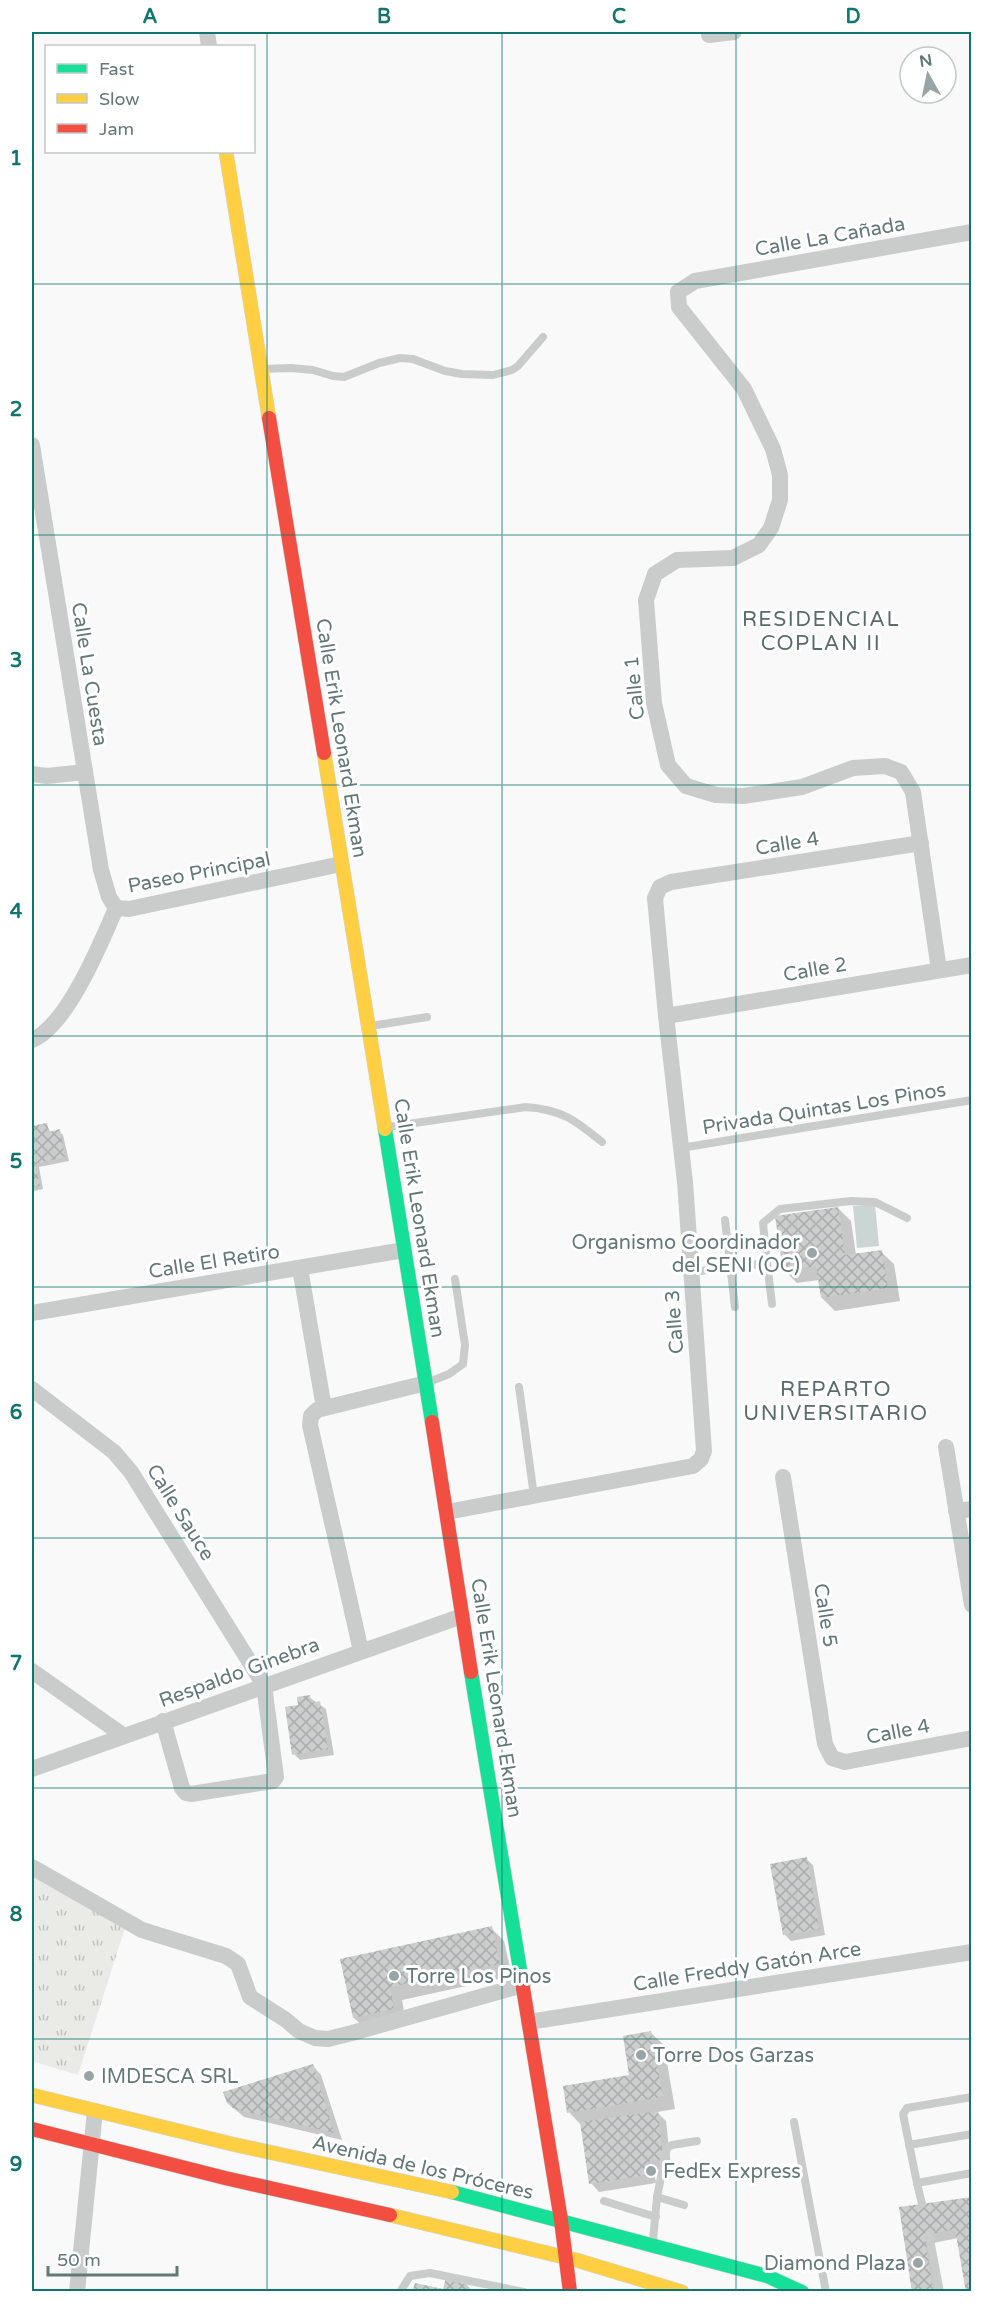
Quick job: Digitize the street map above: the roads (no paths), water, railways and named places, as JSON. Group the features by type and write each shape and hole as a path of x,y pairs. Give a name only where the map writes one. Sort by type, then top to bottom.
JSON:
{"street":[{"path":"709,35 734,32"},
{"name":"Calle Erik Leonard Ekman","path":"226,153 561,2220 570,2292"},
{"name":"Calle La Cañada","path":"695,281 972,232"},
{"name":"Calle 1","path":"695,281 678,292 679,307 722,364 744,388 773,449 780,475 780,500 771,528 759,545 733,558 677,560 656,574 646,600 654,703 668,765 686,786 716,795 743,796 802,787 853,768 885,766 901,772 913,792 939,970"},
{"name":"Calle La Cuesta","path":"32,445 101,870 109,897 116,908"},
{"path":"32,774 47,776 85,772"},
{"name":"Calle 4","path":"660,888 671,882 921,843"},
{"name":"Paseo Principal","path":"32,1040 53,1025 79,986 116,908 129,909 341,864"},
{"name":"Calle 3","path":"447,1512 693,1466 701,1459 704,1450 692,1272 655,898 660,888"},
{"name":"Calle 2","path":"666,1016 972,965"},
{"name":"Calle El Retiro","path":"32,1313 404,1250"},
{"path":"300,1268 318,1412 310,1425 362,1651"},
{"path":"318,1412 426,1383"},
{"name":"Calle Sauce","path":"32,1389 114,1452 126,1465 264,1685"},
{"path":"946,1447 964,1510 972,1605"},
{"name":"Calle 5","path":"783,1477 825,1744 832,1758"},
{"name":"Respaldo Ginebra","path":"32,1769 462,1616"},
{"path":"32,1671 124,1736"},
{"path":"163,1721 186,1793 273,1781 277,1772 264,1685"},
{"name":"Calle 4","path":"832,1758 845,1762 972,1738"},
{"path":"32,1867 142,1930 232,1960 238,1964 250,1996 299,2031 315,2038 328,2039 344,2035 523,1985"},
{"name":"Calle Freddy Gatón Arce","path":"529,2022 972,1952"},
{"name":"Avenida de los Próceres","path":"32,2095 232,2144 419,2184 561,2220 767,2276 802,2292"},
{"path":"77,2292 95,2111"},
{"path":"32,2129 249,2184 457,2229 682,2292"}],"lane":[{"path":"262,369 313,369 344,377 379,363 399,358 413,359 445,371 494,375 518,366 543,337"},
{"path":"367,1026 427,1017"},
{"name":"Privada Quintas Los Pinos","path":"681,1148 972,1101"},
{"path":"384,1128 526,1107 547,1109 573,1119 602,1142"},
{"path":"772,1304 763,1223 780,1209 868,1201 885,1205 907,1218"},
{"path":"725,1220 735,1307"},
{"path":"692,1272 767,1263"},
{"path":"426,1383 449,1374 463,1364 465,1345 454,1279"},
{"path":"519,1388 534,1496"},
{"path":"922,2204 903,2114 907,2108 972,2097"},
{"path":"794,2122 826,2292"},
{"path":"909,2145 972,2134"},
{"path":"653,2244 657,2197 668,2146 697,2141"},
{"path":"917,2183 972,2173"},
{"path":"657,2197 684,2205"},
{"path":"604,2200 656,2217"},
{"path":"929,2234 940,2292"},
{"path":"400,2292 410,2276 429,2273 524,2292"}],"place":[{"name":"Organismo Coordinador del SENI (OC)","path":"812,1253"},
{"name":"Torre Los Pinos","path":"394,1976"},
{"name":"Torre Dos Garzas","path":"641,2055"},
{"name":"IMDESCA SRL","path":"89,2076"},
{"name":"FedEx Express","path":"651,2171"},
{"name":"Diamond Plaza","path":"918,2263"}],"district":[{"name":"RESIDENCIAL COPLAN II","path":"821,631"},
{"name":"REPARTO UNIVERSITARIO","path":"836,1401"}]}
